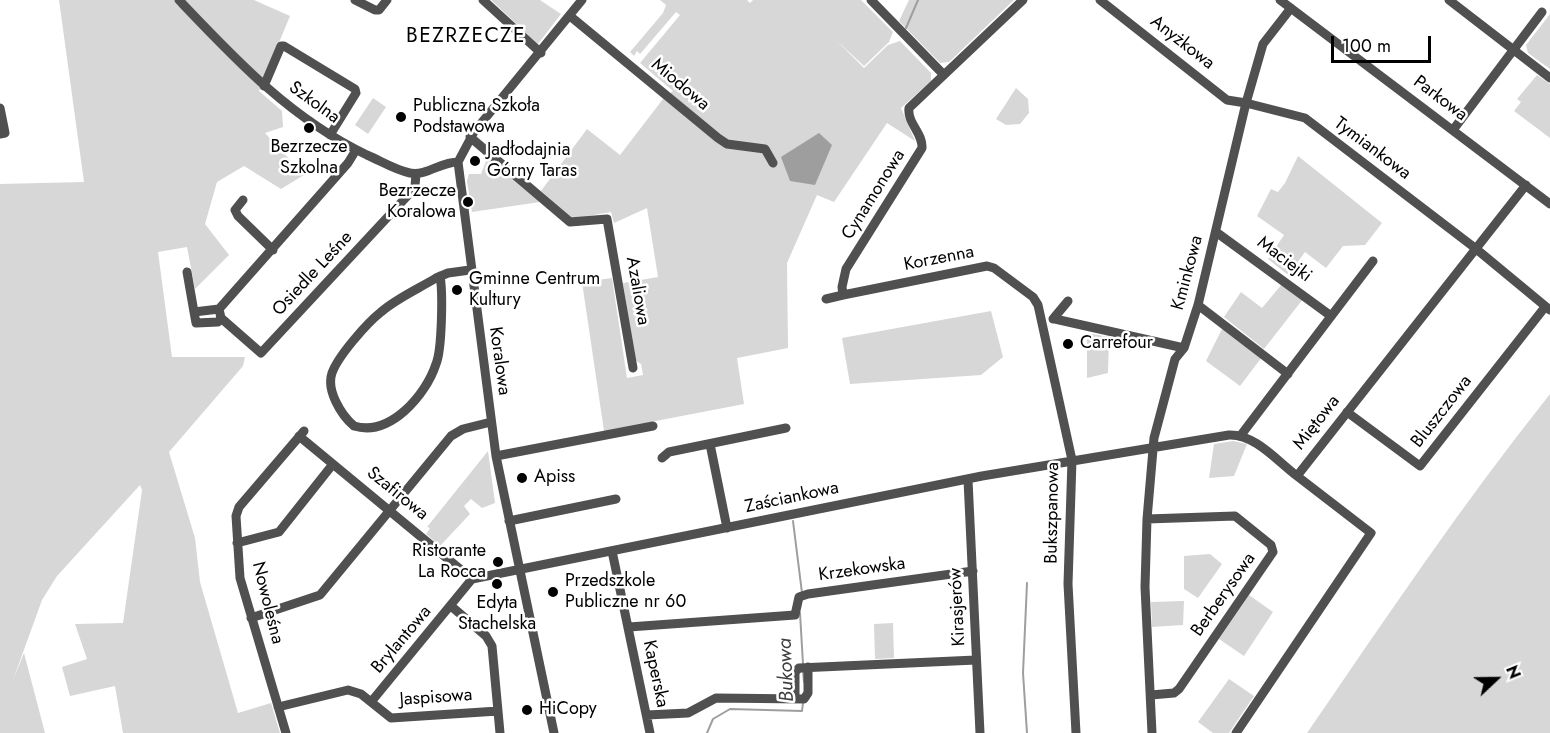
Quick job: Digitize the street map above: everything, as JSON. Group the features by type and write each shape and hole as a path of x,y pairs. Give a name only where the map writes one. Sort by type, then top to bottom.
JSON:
{"street":[{"name":"Szkolna","path":"179,0 264,86 304,119 356,150 401,171 416,174"},
{"path":"355,0 375,10 379,10 387,0"},
{"path":"483,0 541,53"},
{"path":"416,174 445,162 458,162 470,137 541,53 582,0"},
{"path":"871,0 947,87"},
{"name":"Cynamonowa","path":"843,295 842,287 846,269 922,148 922,143 908,116 909,108 1023,0"},
{"name":"Anyżkowa","path":"1100,0 1116,17 1227,100 1246,103"},
{"name":"Parkowa","path":"1280,0 1550,204"},
{"path":"1449,0 1550,78"},
{"path":"1246,103 1263,44 1291,8"},
{"path":"1454,130 1542,12"},
{"name":"Miodowa","path":"570,16 718,138 727,144 765,149 773,164"},
{"path":"264,86 281,46 284,46 355,89 356,93 330,135"},
{"name":"Kminkowa","path":"1152,733 1145,587 1147,519 1154,438 1175,359 1184,348 1198,305 1246,103"},
{"name":"Tymiankowa","path":"1246,103 1305,118 1548,308"},
{"path":"0,108 3,134"},
{"name":"Azaliowa","path":"470,137 570,222 607,219 633,368"},
{"path":"187,272 196,323 199,325 218,322 220,314 348,163 356,150"},
{"name":"Koralowa","path":"458,162 470,270 496,456 554,733"},
{"name":"Osiedle Leśne","path":"220,314 261,353 411,192 415,186 416,174"},
{"name":"Miętowa","path":"1236,733 1371,533 1297,476 1526,184"},
{"path":"243,200 235,210 238,216 273,249"},
{"name":"Maciejki","path":"1216,232 1331,316"},
{"path":"1072,460 1241,435 1373,261"},
{"name":"Korzenna","path":"825,299 987,266 994,268 1033,297"},
{"path":"440,276 439,353 431,376 413,401 388,423 371,428 354,426 333,394 331,384 334,368 363,330 382,311 440,276 470,270"},
{"path":"429,282 439,289"},
{"name":"Bukszpanowa","path":"1033,297 1042,321 1072,460 1068,584 1076,733"},
{"path":"1055,319 1068,301"},
{"path":"1198,305 1288,374"},
{"name":"Bluszczowa","path":"1347,412 1420,466 1548,308"},
{"path":"194,312 220,314"},
{"path":"1042,321 1055,319 1184,348"},
{"path":"251,618 320,595 450,436 459,430 491,422"},
{"path":"496,456 653,426"},
{"path":"662,458 669,452 786,428"},
{"name":"Szafirowa","path":"302,433 333,464 472,579"},
{"name":"Nowoleśna","path":"286,733 240,578 236,516 239,507 302,433"},
{"path":"1241,435 1297,476"},
{"path":"710,444 727,528"},
{"name":"Zaściankowa","path":"519,570 1072,460"},
{"path":"237,543 279,532 333,464"},
{"name":"Kirasjerów","path":"968,480 980,733"},
{"path":"509,521 616,499"},
{"name":"Berberysowa","path":"1147,519 1235,516 1271,545 1274,552 1179,689 1174,693 1150,695"},
{"name":"Kaperska","path":"612,551 650,733"},
{"path":"472,579 519,570"},
{"name":"Krzekowska","path":"628,627 795,615 798,612 799,597 803,595 973,571"},
{"name":"Brylantowa","path":"371,702 472,579"},
{"path":"451,606 491,642 500,733"},
{"path":"647,716 688,713 716,698 795,699 806,697 808,667 976,660"},
{"name":"Jaspisowa","path":"278,707 341,691 358,693 391,718 498,711"}],"shaded area":[{"path":"59,0 254,0 290,16 259,91 282,111 283,127 265,133 304,175 281,189 244,166 217,182 205,224 229,255 195,289 187,247 158,252 172,357 245,357 243,366 169,452 195,538 200,582 238,713 271,703 280,733 123,733 115,686 70,696 62,667 87,659 75,624 123,623 142,490 140,485 57,576 42,600 13,680 24,653 45,733 0,733 0,184 84,182"},
{"path":"491,0 540,0 561,14 538,44"},
{"path":"660,0 747,0 750,3 753,0 861,0 893,32 889,42 864,66 836,40 864,68 888,45 900,41 931,73 931,81 901,108 915,141 887,123 834,202 817,195 787,263 788,348 737,358 744,404 604,431 582,282 612,278 627,378 643,375 641,364 635,360 623,283 658,277 647,208 614,223 611,212 572,219 541,191 587,129 620,155 663,99 673,91 640,63 680,15 676,12 640,54 637,51 634,56 630,52 663,13 666,5"},
{"path":"909,0 1014,0 949,62 940,63 899,21"},
{"path":"1550,14 1550,69 1528,53 1526,45"},
{"path":"1537,75 1550,84 1550,138 1514,111 1521,102 1517,99"},
{"path":"1016,88 1028,99 1029,113 1020,124 1006,125 996,119"},
{"path":"373,98 386,107 368,134 355,125"},
{"path":"819,133 832,145 815,185 790,181 781,157"},
{"path":"488,156 540,202 472,212 467,181 469,174 481,174"},
{"path":"1298,156 1382,223 1365,245 1343,246 1326,268 1305,252 1288,275 1268,259 1284,235 1257,216 1271,189 1278,192 1285,183"},
{"path":"1282,284 1303,299 1264,349 1224,317 1241,292 1262,308"},
{"path":"991,311 1003,357 981,375 850,384 842,338"},
{"path":"1224,325 1262,357 1240,386 1206,361"},
{"path":"1087,333 1109,337 1108,373 1087,378"},
{"path":"1550,394 1550,733 1307,733 1456,519"},
{"path":"1233,441 1247,444 1234,476 1209,478 1214,444"},
{"path":"488,451 495,503 482,508 471,499 464,506 470,514 440,546 426,534 430,528 427,527"},
{"path":"1210,554 1222,564 1198,598 1184,589 1184,556"},
{"path":"1249,595 1273,612 1244,656 1219,639"},
{"path":"1184,601 1183,625 1152,627 1151,602"},
{"path":"893,623 894,658 875,659 874,624"},
{"path":"1229,679 1254,696 1229,733 1213,733 1198,722"}],"waterway":[{"name":"Bukowa","path":"906,28 918,0"},
{"name":"Bukowa","path":"793,521 802,593"},
{"path":"1027,583 1023,673 1027,733"},
{"name":"Bukowa","path":"800,613 803,664"},
{"name":"Bukowa","path":"803,670 804,682"},
{"name":"Bukowa","path":"707,733 713,719 730,709 802,711 803,703"}],"place":[{"name":"Publiczna Szkoła Podstawowa","path":"401,117"},
{"name":"Bezrzecze Szkolna","path":"309,128"},
{"name":"Jadłodajnia Górny Taras","path":"475,161"},
{"name":"Bezrzecze Koralowa","path":"468,202"},
{"name":"Gminne Centrum Kultury","path":"457,290"},
{"name":"Carrefour","path":"1068,344"},
{"name":"Apiss","path":"522,478"},
{"name":"Ristorante La Rocca","path":"498,562"},
{"name":"Edyta Stachelska","path":"497,584"},
{"name":"Przedszkole Publiczne nr 60","path":"553,592"},
{"name":"HiCopy","path":"527,710"}],"district":[{"name":"BEZRZECZE","path":"466,37"}]}
